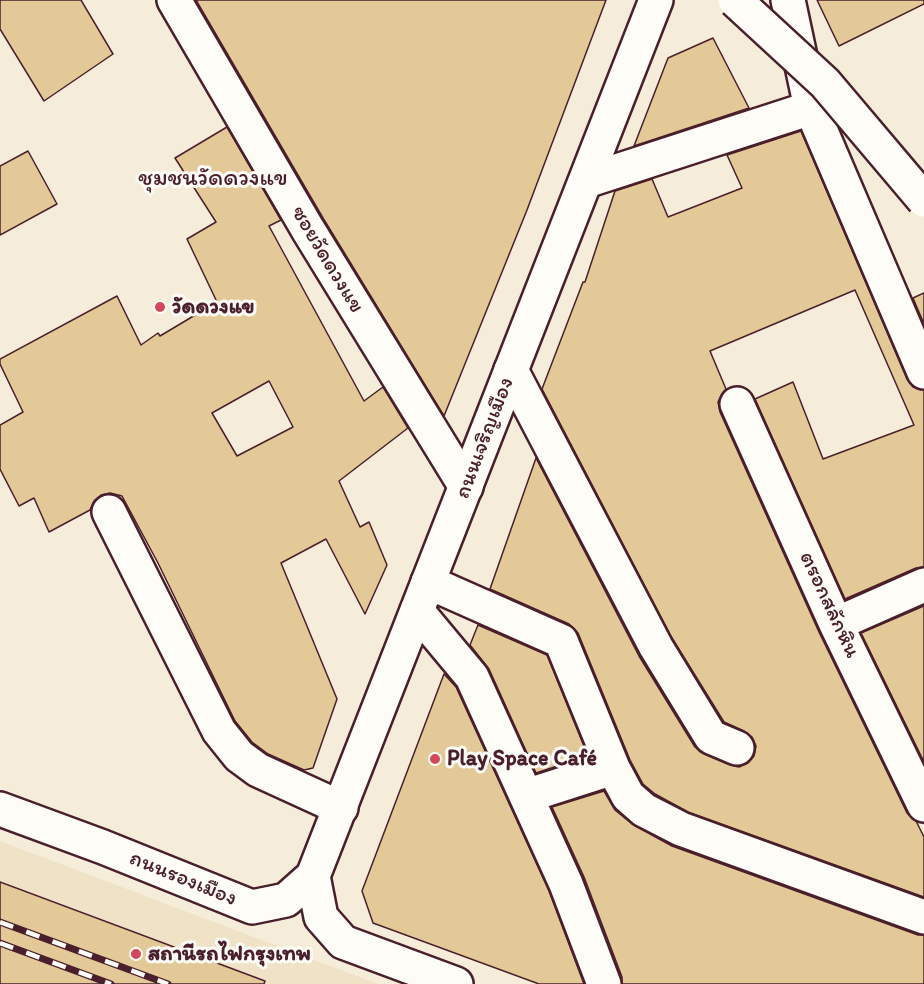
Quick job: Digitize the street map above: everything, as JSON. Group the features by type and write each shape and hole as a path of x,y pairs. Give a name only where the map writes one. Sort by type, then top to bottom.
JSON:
{"main road":[{"name":"ซอยวัดดวงแข","path":"174,0 307,228 466,487"},
{"name":"ถนนเจริญเมือง","path":"313,876 656,0"},
{"path":"735,0 825,83 924,201"},
{"path":"788,0 811,108 924,372"},
{"path":"586,181 811,108"},
{"path":"511,370 656,647 711,737 737,748"},
{"name":"ตรอกสลักหิน","path":"737,404 836,624 924,805"},
{"path":"109,512 219,731 239,756 258,770 341,808"},
{"path":"836,624 924,585"},
{"path":"423,597 561,641 613,768 628,796 644,810 681,829 924,917"},
{"path":"423,597 472,677 566,884 604,984"},
{"path":"526,796 613,768"},
{"name":"ถนนรองเมือง","path":"0,809 252,906 286,900 313,876"},
{"path":"313,876 321,917 343,942 456,984"}],"shaded area":[{"path":"0,841 378,984 0,984"}],"building":[{"path":"0,0 81,0 113,54 44,101 0,29"},
{"path":"196,0 606,0 527,210 444,416 323,218"},
{"path":"817,0 924,0 924,4 839,46"},
{"path":"713,38 749,108 634,146 668,58"},
{"path":"227,127 281,220 269,226 364,401 383,387 408,428 339,481 360,527 369,522 387,565 365,614 326,539 281,563 337,699 313,768 304,770 268,754 252,742 235,721 158,563 122,496 110,493 101,495 94,501 90,510 49,532 34,498 19,506 0,469 0,425 23,412 0,364 0,359 117,296 141,345 158,333 160,336 217,302 187,239 216,222 175,158","holes":["269,381 293,427 237,456 212,413"]},
{"path":"801,131 907,379 913,387 924,390 924,567 916,568 845,599 755,399 793,382 823,459 914,425 855,290 710,351 726,389 718,402 720,412 819,632 907,813 916,821 924,837 924,897 688,812 655,794 643,784 630,760 578,633 569,624 490,589 536,458 639,656 695,747 704,754 739,767 748,763 754,756 756,746 752,737 724,722 672,638 542,389 583,282 585,282 615,191 652,179 668,217 742,188 727,155"},
{"path":"28,151 57,204 0,235 0,166"},
{"path":"924,293 924,324 913,298"},
{"path":"924,606 924,762 861,633"},
{"path":"478,625 547,655 588,756 536,773 489,669 470,645"},
{"path":"444,674 456,687 549,891 584,984 539,984 373,923 362,891"},
{"path":"604,791 615,810 632,824 672,846 918,935 924,935 924,984 622,984 622,977 584,877 552,807"},
{"name":"สถานีรถไฟกรุงเทพ","path":"0,882 265,981 264,984 0,984"}],"railway":[{"path":"0,922 168,984"},
{"path":"0,943 111,984"}],"place":[{"name":"วัดดวงแข","path":"160,307"},
{"name":"Play Space Café","path":"435,759"},
{"name":"สถานีรถไฟกรุงเทพ","path":"136,954"}],"district":[{"name":"ชุมชนวัดดวงแข","path":"213,179"}]}
